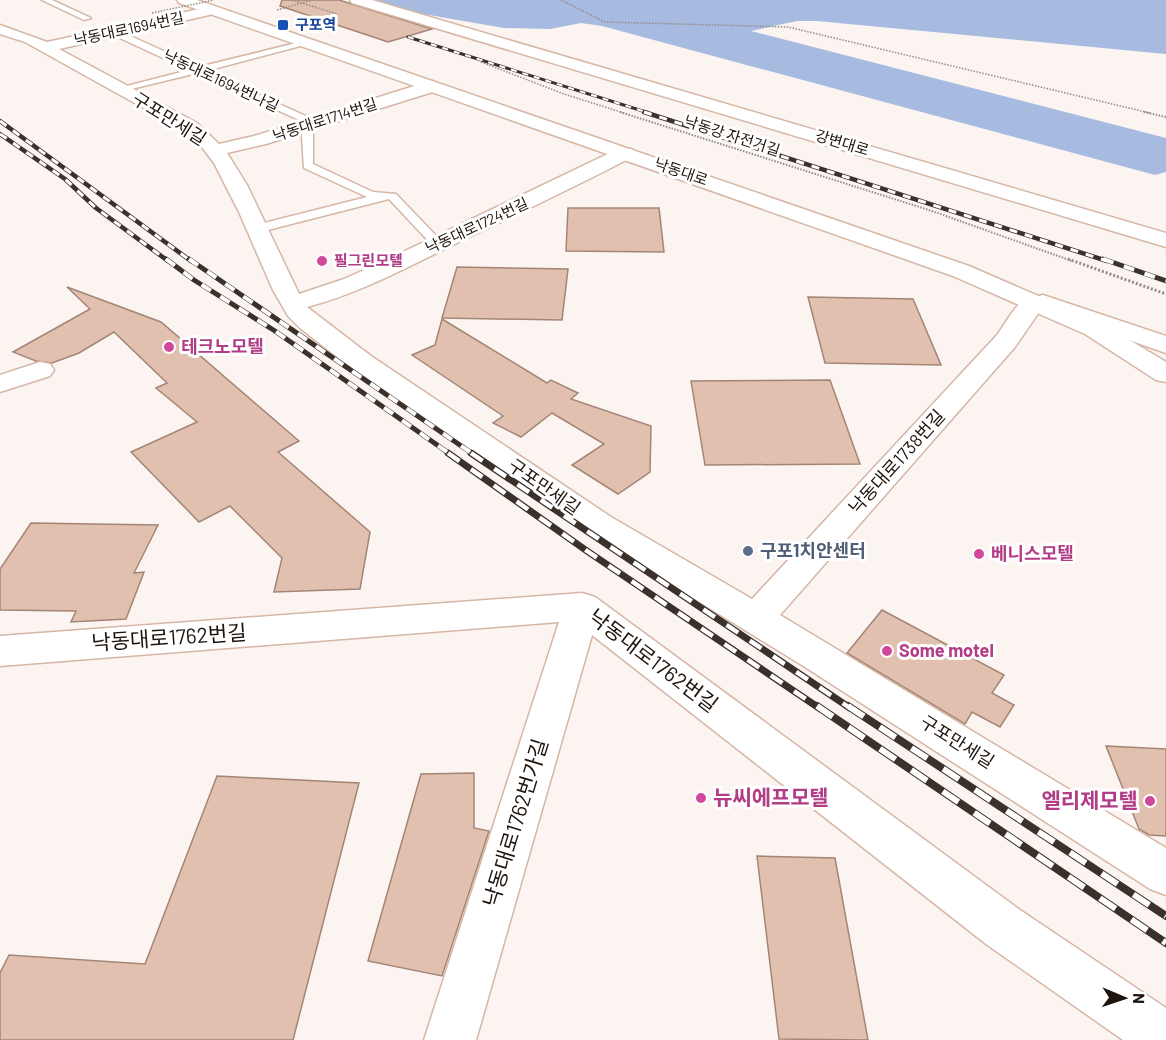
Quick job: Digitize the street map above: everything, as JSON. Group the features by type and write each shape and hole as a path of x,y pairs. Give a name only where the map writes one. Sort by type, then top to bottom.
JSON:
{"main road":[{"name":"낙동대로","path":"184,0 214,5 305,42 961,271 1094,329 1166,374"},
{"name":"강변대로","path":"357,0 1166,240"},
{"name":"낙동대로1694번길","path":"45,37 114,32 214,5"},
{"name":"낙동대로1694번길","path":"66,22 92,17"},
{"name":"구포만세길","path":"7,31 45,37 122,90 201,134 216,150 292,303 309,323 361,362 599,525 756,618 1166,873"},
{"name":"강변대로","path":"542,36 989,172 1166,221"},
{"name":"낙동대로1714번길","path":"216,150 259,140 433,86"},
{"name":"낙동대로1724번길","path":"292,303 325,296 625,153"},
{"path":"999,287 1166,345"},
{"name":"낙동대로1738번길","path":"756,618 1006,341 1034,302"},
{"path":"0,384 40,370"},
{"name":"낙동대로1762번길","path":"0,651 582,607 1003,927 1166,1039"},
{"name":"낙동대로1762번가길","path":"450,1040 582,607"}],"lane":[{"path":"46,0 92,17"},
{"name":"낙동대로1694번나길","path":"114,32 305,119 308,124"},
{"path":"122,90 305,42"},
{"path":"308,124 308,166 371,195 384,197"},
{"path":"256,229 392,196 438,244"}],"path":[{"path":"292,0 345,16"},
{"path":"277,10 312,0"},
{"path":"561,0 606,22 788,27 1166,117"},
{"path":"152,13 214,5"},
{"name":"낙동강 자전거길","path":"480,62 564,94 921,208 1166,294"}],"water":[{"path":"362,0 1166,0 1166,54 817,21 797,21 751,31 1166,138 1166,172 1155,175 602,26 581,23 550,29 504,28 406,11"}],"building":[{"path":"282,0 339,0 432,29 388,42 280,6"},
{"path":"568,208 659,208 664,252 566,251"},
{"path":"457,267 568,269 562,320 442,318"},
{"path":"67,287 161,322 299,441 278,452 370,532 360,589 274,592 282,558 230,506 199,522 131,452 197,422 156,388 167,383 114,332 79,353 52,363 36,361 13,352 90,309"},
{"path":"808,297 913,299 941,365 825,363"},
{"path":"442,319 547,383 551,380 578,393 571,399 651,426 650,472 618,494 572,465 604,444 552,413 521,437 493,423 503,416 412,355 435,345"},
{"path":"830,380 860,464 705,465 691,381"},
{"path":"31,523 158,525 134,573 144,572 126,619 71,622 76,611 0,610 0,569"},
{"path":"882,610 1004,675 992,693 1014,705 1000,727 972,712 965,724 847,653"},
{"path":"1106,746 1166,749 1166,836 1149,835 1139,829"},
{"path":"474,773 474,828 489,831 442,976 368,961 421,774"},
{"path":"217,776 359,783 293,1040 0,1040 0,973 9,955 145,964"},
{"path":"757,856 835,858 868,1040 779,1039"}],"railway":[{"path":"408,37 649,113"},
{"path":"644,112 1107,261"},
{"path":"0,121 191,261"},
{"path":"0,134 65,179 96,208 168,261"},
{"path":"166,259 194,280 275,331 450,454"},
{"path":"189,259 473,454"},
{"path":"1103,259 1166,281"},
{"path":"448,453 587,551 819,708"},
{"path":"471,453 850,708"},
{"path":"817,706 1166,943"},
{"path":"848,706 1166,916"}],"place":[{"name":"구포역","path":"283,25"},
{"name":"필그린모텔","path":"322,261"},
{"name":"테크노모텔","path":"169,347"},
{"name":"구포1치안센터","path":"748,551"},
{"name":"베니스모텔","path":"979,554"},
{"name":"Some motel","path":"887,651"},
{"name":"뉴씨에프모텔","path":"701,798"},
{"name":"엘리제모텔","path":"1150,801"}]}
